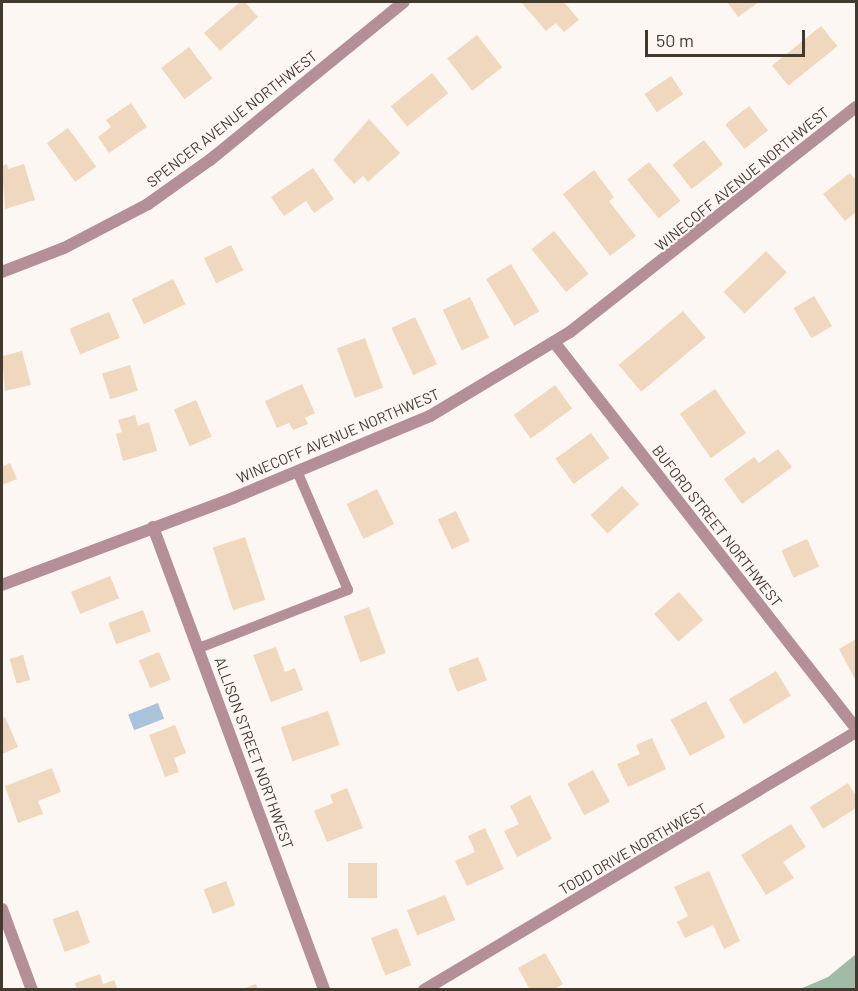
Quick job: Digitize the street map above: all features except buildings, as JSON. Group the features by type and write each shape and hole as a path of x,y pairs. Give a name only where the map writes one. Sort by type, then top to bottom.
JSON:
{"street":[{"name":"SPENCER AVENUE NORTHWEST","path":"2,272 64,248 148,204 210,160 404,2"},
{"name":"WINECOFF AVENUE NORTHWEST","path":"2,585 297,471 430,416 554,342 646,275 856,107"},
{"name":"BUFORD STREET NORTHWEST","path":"554,342 856,728"},
{"name":"ALLISON STREET NORTHWEST","path":"153,527 324,990"},
{"name":"TODD DRIVE NORTHWEST","path":"424,990 856,732"},
{"path":"2,909 32,990"}],"lane":[{"path":"199,648 348,590 297,471"}],"green space":[{"path":"856,954 856,989 800,989 828,977"}],"water":[{"path":"158,703 164,719 134,730 128,714"}]}
